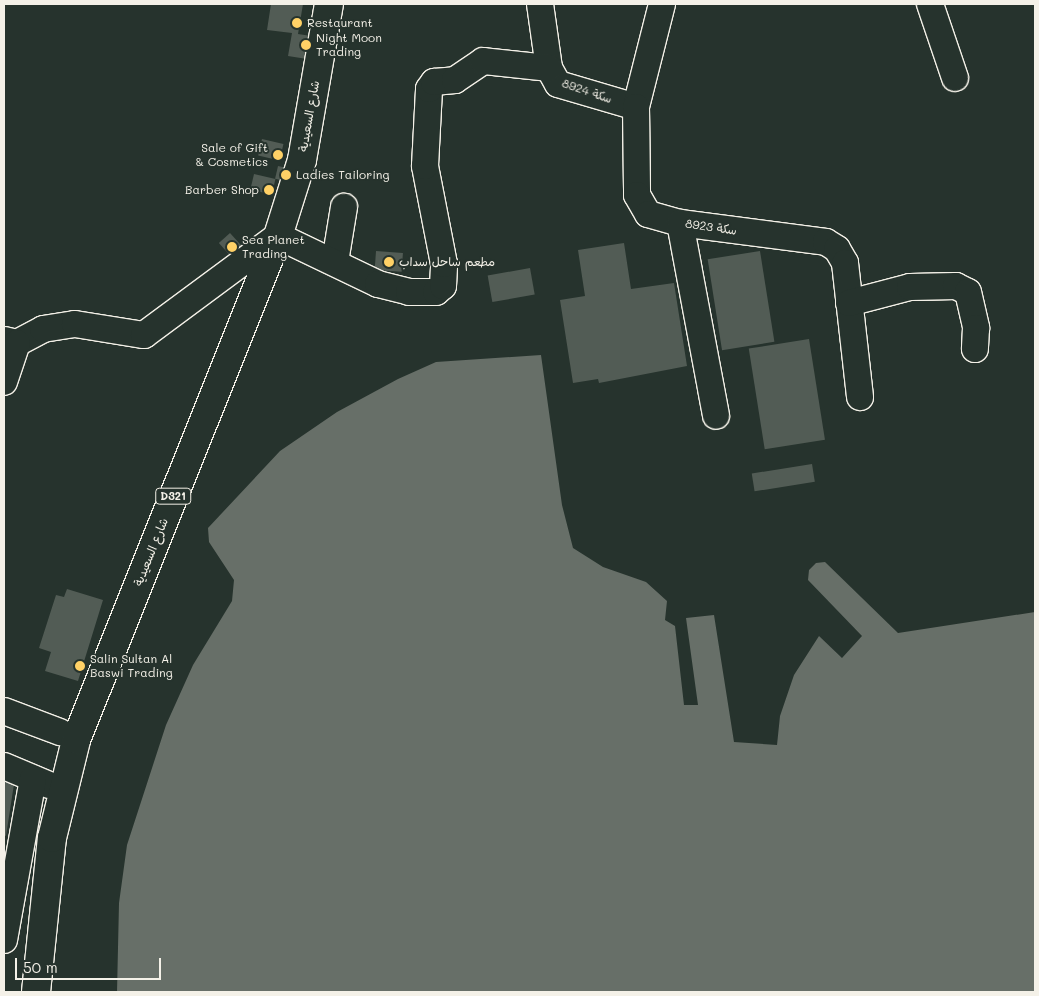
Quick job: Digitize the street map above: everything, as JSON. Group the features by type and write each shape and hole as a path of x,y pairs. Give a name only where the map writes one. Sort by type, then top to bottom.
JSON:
{"main road":[{"name":"شارع السعيدية","path":"36,992 52,838 79,731 278,236 302,160 328,4"}],"street":[{"name":"سكة 8924","path":"540,4 549,68 558,84 636,107"},
{"name":"سكة 8923","path":"662,4 636,107 637,195 648,214 680,223 826,242 837,249 845,263 860,397"},
{"path":"930,4 955,78"},
{"path":"4,382 10,342 43,329 75,324 144,335 278,236 378,284 409,292 427,294 443,286 443,252 425,166 429,89 434,82 455,80 483,61 549,68"},
{"path":"335,262 344,207"},
{"path":"680,223 716,416"},
{"path":"849,303 910,287 956,286 968,292 976,328 975,349"},
{"path":"4,711 60,732"},
{"path":"4,766 63,791"},
{"path":"4,940 33,779"}],"shaded area":[{"path":"541,355 562,505 573,548 603,567 646,582 667,601 665,620 675,626 684,705 698,705 686,618 714,615 734,742 777,745 780,716 794,675 819,636 842,658 862,636 808,580 809,570 816,563 825,562 898,633 1035,612 1035,992 117,992 119,903 127,845 166,725 193,665 232,601 234,580 209,542 208,528 280,451 337,412 398,379 436,362"}],"building":[{"path":"271,4 303,4 298,34 311,36 307,59 288,56 292,33 267,30"},
{"path":"262,139 283,144 280,161 258,156"},
{"name":"Ladies Tailoring","path":"278,166 296,170 293,183 275,179"},
{"path":"254,174 275,179 272,195 250,190"},
{"name":"Sea Planet Trading","path":"230,233 246,251 235,261 219,243"},
{"path":"624,243 631,289 674,283 687,366 599,383 598,379 573,383 560,300 585,296 578,250"},
{"name":"مطعم ساحل سداب","path":"376,251 403,253 402,272 375,270"},
{"path":"760,251 774,342 722,350 708,259"},
{"path":"530,268 535,295 492,302 488,275"},
{"path":"809,339 825,440 765,449 749,349"},
{"path":"812,464 815,482 755,491 752,474"},
{"path":"67,589 103,600 78,681 45,671 51,652 39,648 56,595 64,597"},
{"path":"4,782 14,784 6,836 4,835"}],"place":[{"name":"Restaurant","path":"297,23"},
{"name":"Night Moon Trading","path":"306,45"},
{"name":"Sale of Gift & Cosmetics","path":"278,155"},
{"name":"Ladies Tailoring","path":"286,175"},
{"name":"Barber Shop","path":"269,190"},
{"name":"Sea Planet Trading","path":"232,247"},
{"name":"مطعم ساحل سداب","path":"389,262"},
{"name":"Salin Sultan Al Baswi Trading","path":"80,666"}]}
